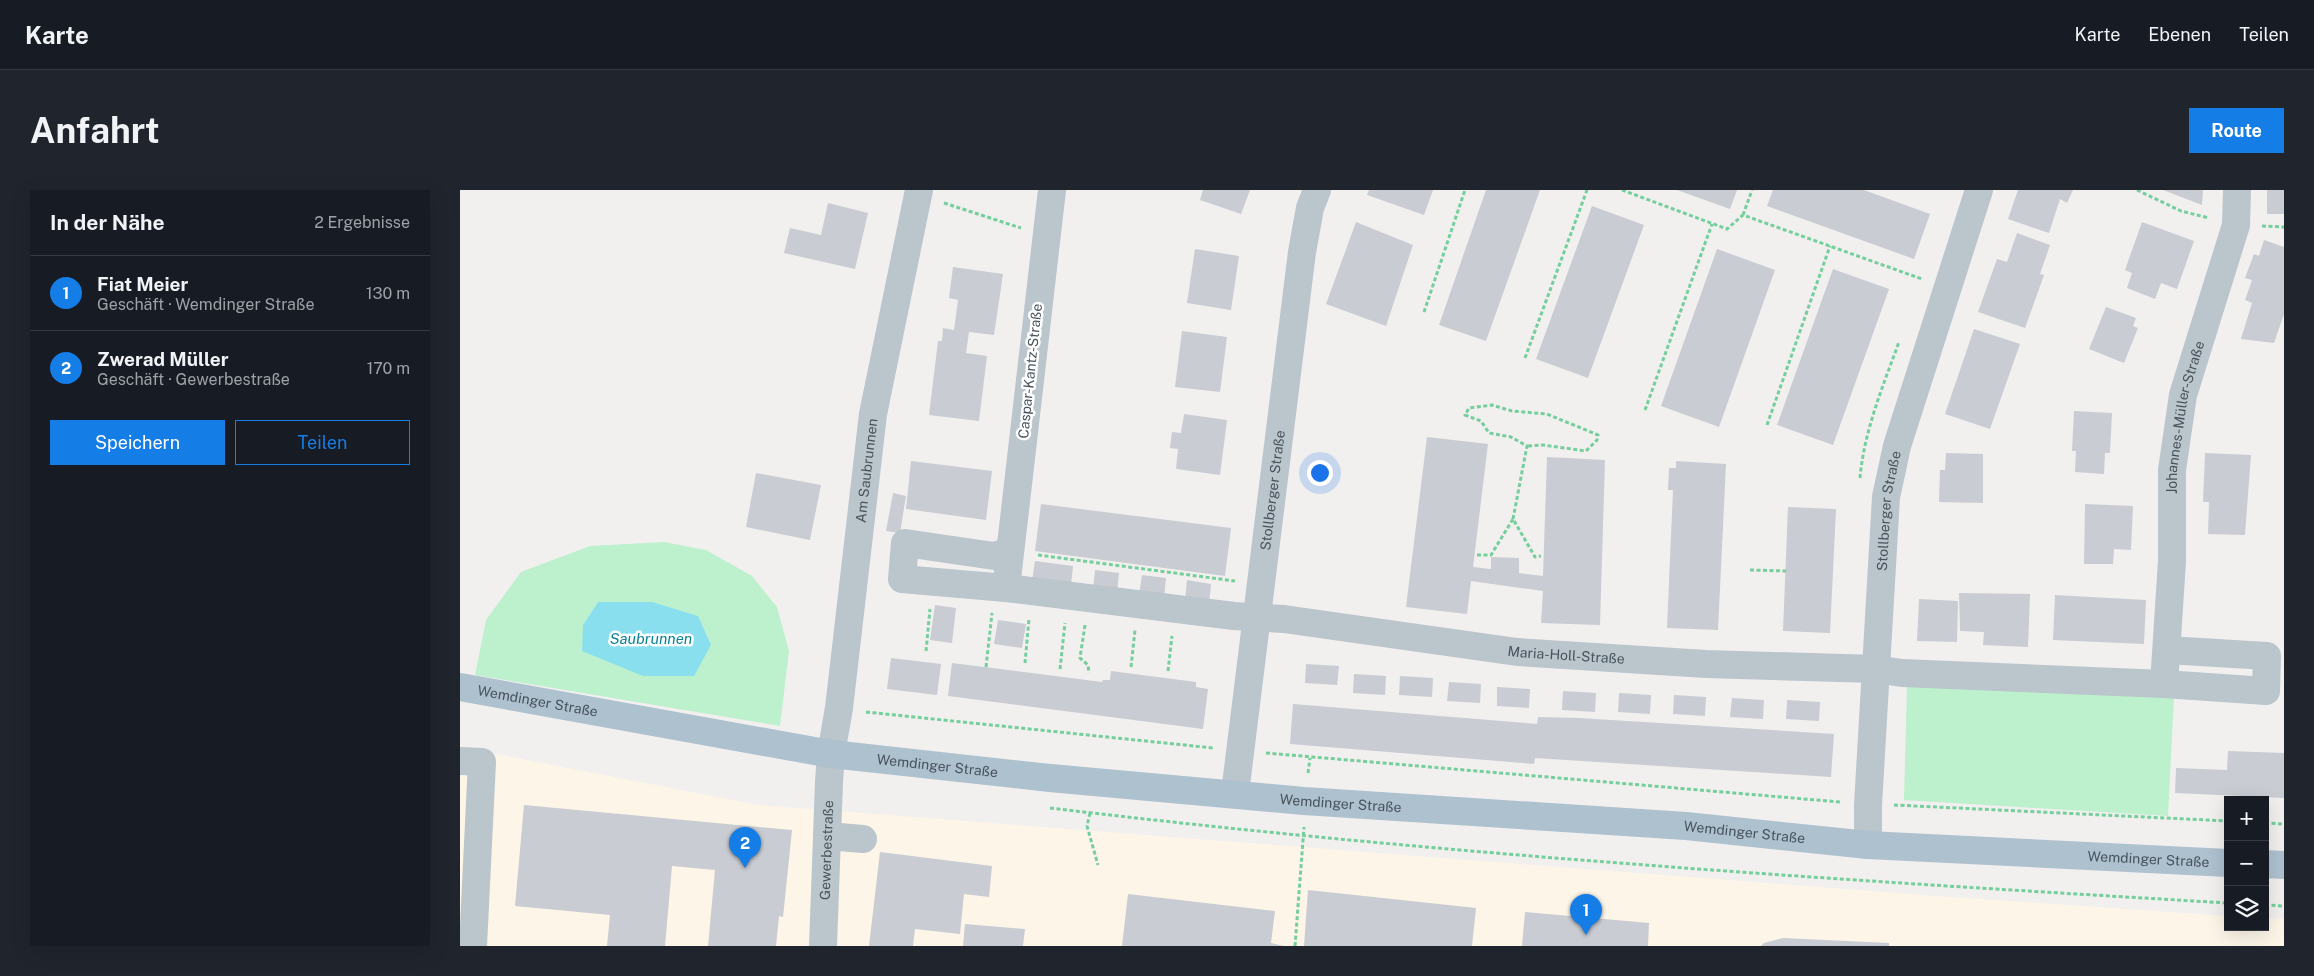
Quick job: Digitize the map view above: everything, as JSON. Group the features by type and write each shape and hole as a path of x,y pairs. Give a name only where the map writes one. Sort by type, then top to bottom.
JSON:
{"main road":[{"name":"Wemdinger Straße","path":"460,686 831,754 1050,778 1235,793 1304,801 1686,826 1868,845 2224,863"},
{"path":"2269,864 2284,865"}],"street":[{"name":"Caspar-Kantz-Straße","path":"1011,589 1010,551 1052,190"},
{"name":"Stollberger Straße","path":"1235,793 1302,252 1310,208 1317,190"},
{"name":"Stollberger Straße","path":"1868,845 1868,805 1879,591 1888,488 1897,446 1979,190"},
{"name":"Johannes-Müller-Straße","path":"2164,684 2172,561 2172,470 2183,395 2236,225 2237,190"},
{"name":"Am Saubrunnen","path":"831,754 839,708 873,414 919,192"},
{"path":"1010,551 994,556 905,543 902,579 1011,589 1258,617"},
{"name":"Maria-Holl-Straße","path":"1258,617 1517,652 1706,664 1875,670"},
{"path":"1875,670 2266,690 2267,656 2167,650"},
{"name":"Gewerbestraße","path":"823,946 831,754"},
{"path":"461,761 482,762 473,946"},
{"path":"827,836 863,840"}],"path":[{"path":"1424,312 1465,190"},
{"path":"1525,358 1587,190"},
{"path":"1622,190 1727,229 1743,215 1752,190"},
{"path":"919,192 1046,236"},
{"path":"1743,215 1923,279"},
{"path":"1646,410 1712,224"},
{"path":"1767,425 1830,246"},
{"path":"1492,404 1512,411 1547,414 1598,435 1597,440 1586,451 1542,444 1527,446 1511,437 1489,433 1481,421 1464,415 1469,408 1492,404"},
{"path":"1477,555 1491,556 1513,519 1527,446"},
{"path":"1513,519 1535,557 1541,556"},
{"path":"1010,551 1238,581"},
{"path":"1750,570 1786,571"},
{"path":"926,650 933,581"},
{"path":"1011,589 1025,663"},
{"path":"986,668 1011,589"},
{"path":"1060,670 1079,597"},
{"path":"1079,597 1080,658 1088,664 1089,673"},
{"path":"1131,666 1138,604"},
{"path":"1168,671 1175,609"},
{"path":"839,708 870,713 1240,749 1310,758 1868,805 2224,821"},
{"path":"1296,946 1304,801 1310,758"},
{"path":"1896,796 1896,805"},
{"path":"1090,813 1087,826 1098,864"},
{"path":"2269,823 2284,824"},
{"path":"2269,905 2284,906"}],"shaded area":[{"path":"460,747 758,805 1922,895 2224,916 2224,931 2269,931 2269,918 2284,919 2284,946 460,946"}],"green space":[{"path":"664,542 706,550 752,576 777,607 789,651 780,726 475,675 486,620 521,572 590,546","holes":["598,602 652,602 583,625"]},
{"path":"1907,684 2174,698 2168,816 1904,800"}],"water":[{"name":"Saubrunnen","path":"598,602 652,602 698,616 711,645 694,676 643,676 582,651 583,625"}],"building":[{"path":"1203,190 1250,190 1241,214 1200,200"},
{"path":"1369,190 1433,190 1424,215 1367,195"},
{"path":"1486,190 1540,190 1486,341 1439,325"},
{"path":"1677,190 1737,190 1730,209"},
{"path":"1773,190 1864,190 1930,214 1914,259 1767,206"},
{"path":"2018,190 2073,190 2067,203 2060,199 2049,233 2008,219"},
{"path":"2163,190 2203,190 2202,205"},
{"path":"2267,190 2284,190 2284,214 2267,214"},
{"path":"828,203 868,213 855,269 784,253 790,228 821,235"},
{"path":"1592,206 1644,225 1588,378 1536,359"},
{"path":"1356,222 1413,245 1386,326 1326,304"},
{"path":"2142,222 2194,241 2177,289 2161,283 2155,299 2127,288 2132,273 2125,270"},
{"path":"2017,233 2050,245 2040,274 2044,275 2025,328 1978,312 1997,259 2007,262"},
{"path":"2264,240 2284,247 2284,314 2274,343 2241,339 2252,303 2245,300 2252,280 2245,278 2254,254 2259,256"},
{"path":"1195,249 1239,256 1231,310 1187,303"},
{"path":"1717,249 1775,270 1719,427 1661,406"},
{"path":"953,267 1003,274 994,335 969,332 966,353 987,356 979,421 929,415 938,341 942,341 943,328 954,330 958,300 949,298"},
{"path":"1833,269 1889,289 1833,445 1777,425"},
{"path":"2106,307 2136,318 2133,326 2138,328 2124,363 2089,349"},
{"path":"1974,329 2020,344 1990,429 1945,414"},
{"path":"1182,331 1227,337 1220,392 1175,387"},
{"path":"2074,411 2112,413 2110,453 2105,453 2104,474 2075,472 2076,451 2072,451"},
{"path":"1184,414 1227,420 1220,475 1176,469 1178,449 1170,448 1172,432 1181,433"},
{"path":"1427,437 1488,444 1473,567 1491,569 1491,557 1519,558 1519,573 1543,576 1547,457 1605,460 1600,625 1541,623 1543,591 1471,581 1467,614 1406,607"},
{"path":"1946,453 1983,454 1983,503 1939,502 1940,470 1945,470"},
{"path":"2205,453 2251,455 2245,535 2208,534 2209,502 2203,502"},
{"path":"911,461 992,471 986,520 906,509"},
{"path":"1676,461 1726,464 1718,630 1667,628 1673,490 1668,490 1669,468 1676,468"},
{"path":"756,473 821,485 810,540 746,527"},
{"path":"893,493 906,496 900,533 886,531"},
{"path":"1041,504 1231,528 1225,576 1035,551"},
{"path":"2085,504 2133,506 2131,550 2114,549 2113,564 2084,564"},
{"path":"1788,507 1836,509 1830,633 1783,631"},
{"path":"1035,561 1073,566 1071,586 1032,581"},
{"path":"1095,570 1119,573 1117,592 1093,589"},
{"path":"1142,575 1166,578 1164,598 1139,595"},
{"path":"1187,580 1211,584 1209,604 1185,600"},
{"path":"1959,593 2030,594 2028,647 1983,645 1984,632 1960,631"},
{"path":"2055,595 2146,600 2144,644 2053,640"},
{"path":"1919,599 1958,601 1957,642 1917,641"},
{"path":"935,605 956,608 952,643 930,640"},
{"path":"998,620 1026,624 1022,648 994,644"},
{"path":"891,658 941,664 937,695 887,689"},
{"path":"952,663 1102,682 1103,680 1110,680 1111,671 1196,682 1196,687 1208,689 1203,729 948,696"},
{"path":"1306,664 1339,666 1337,685 1305,683"},
{"path":"1354,674 1386,676 1385,695 1353,693"},
{"path":"1400,676 1433,678 1432,697 1399,695"},
{"path":"1449,682 1481,684 1480,703 1447,701"},
{"path":"1497,687 1530,689 1529,708 1497,706"},
{"path":"1563,691 1596,693 1595,712 1562,710"},
{"path":"1619,693 1651,695 1650,714 1618,712"},
{"path":"1674,695 1706,697 1705,716 1673,714"},
{"path":"1732,698 1764,700 1763,719 1730,717"},
{"path":"1787,700 1820,702 1819,721 1786,719"},
{"path":"1293,704 1537,724 1538,717 1579,718 1834,734 1831,777 1535,758 1534,764 1290,744"},
{"path":"2228,751 2284,753 2284,798 2175,793 2176,768 2227,770"},
{"path":"524,805 792,830 783,917 779,916 776,946 708,946 715,870 672,866 665,946 607,946 610,915 515,906"},
{"path":"880,852 992,866 989,897 964,894 960,934 915,929 913,946 869,946"},
{"path":"1308,890 1476,908 1472,946 1304,946"},
{"path":"1128,894 1275,911 1271,943 1284,946 1122,946"},
{"path":"1525,912 1649,923 1648,946 1522,946"},
{"path":"965,924 1025,929 1023,946 963,946"},
{"path":"1783,938 1889,943 1889,946 1761,946 1764,943"}],"place":[{"name":"Zwerad Müller","path":"745,868"},
{"name":"Fiat Meier","path":"1586,935"}]}
